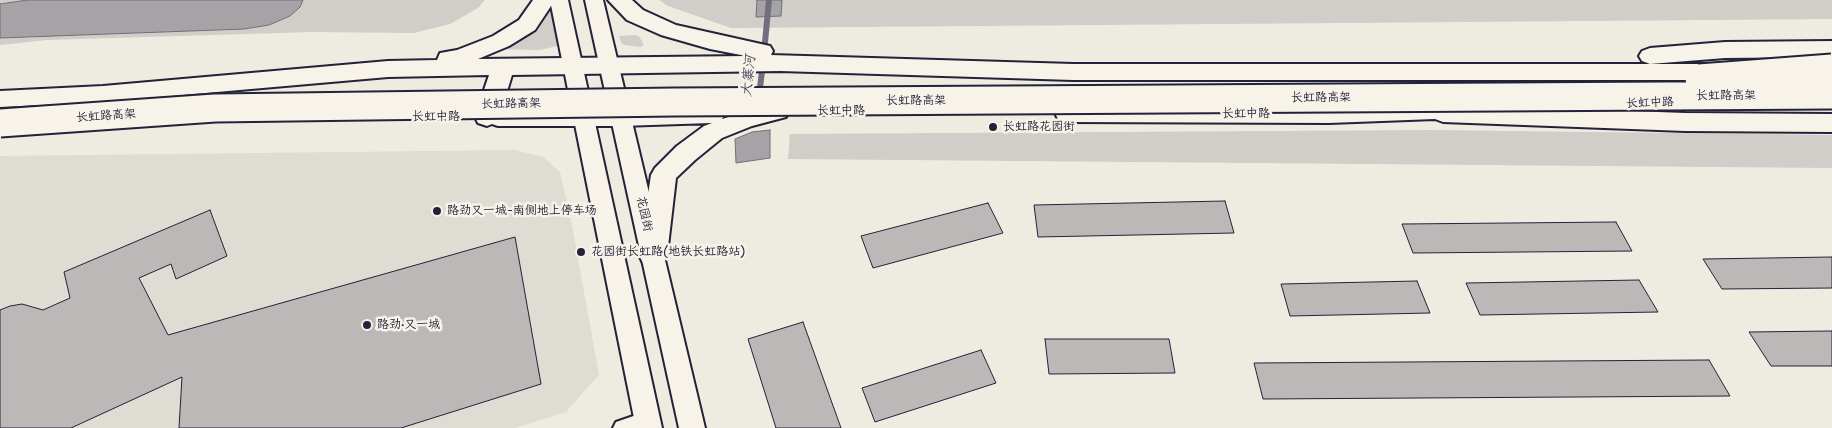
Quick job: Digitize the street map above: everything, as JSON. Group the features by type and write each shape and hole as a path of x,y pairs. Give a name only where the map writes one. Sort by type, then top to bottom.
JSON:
{"highway":[{"path":"1699,78 1832,69"},
{"name":"长虹路高架","path":"0,106 224,93 672,84 1478,81 1832,77"},
{"name":"长虹路高架","path":"0,123 215,108 674,102 1832,96"},
{"path":"1491,97 1832,108"}],"main road":[{"path":"0,99 102,94 388,69 460,58 501,41 528,24 544,0"},
{"path":"559,0 649,424"},
{"name":"花园街","path":"594,0 692,428"},
{"path":"619,0 636,15 669,30 746,56"},
{"path":"834,64 1413,58 1598,60 1725,50 1832,49"},
{"path":"388,69 609,65 746,56 834,64 1073,72 1832,69"},
{"path":"487,117 503,67"},
{"path":"0,91 172,88"},
{"name":"长虹中路","path":"0,136 235,118 621,118 748,116 778,111 1330,114 1674,103 1832,102"},
{"path":"1405,112 1685,122 1832,123"},
{"name":"长虹中路","path":"653,255 664,175 686,153 712,132 748,116"}],"street":[{"path":"622,428 649,424"}],"shaded area":[{"path":"0,0 485,0 478,8 450,24 414,33 312,32 47,40 0,45"},
{"path":"27,0 303,0 300,7 290,16 269,25 244,29 0,38 0,4"},
{"path":"659,0 1832,0 1832,19 731,28 668,6"},
{"path":"757,0 782,0 781,16 756,17"},
{"path":"555,5 561,43 557,46 540,50 486,49 545,7"},
{"path":"619,36 639,36 644,45 641,47 621,43"},
{"path":"770,130 770,158 736,163 735,139 752,132"},
{"path":"1432,130 1832,135 1832,168 788,159 790,134"},
{"path":"515,150 543,157 560,172 572,225 599,375 566,412 515,428 0,428 0,156"}],"building":[{"path":"1225,201 1234,233 1038,237 1034,205"},
{"path":"988,203 1003,233 873,268 861,236"},
{"name":"路劲·又一城","path":"210,210 227,256 176,279 171,264 139,278 168,335 515,237 541,384 401,428 179,428 182,377 71,428 0,428 0,310 22,304 43,310 70,298 64,272"},
{"path":"1616,222 1632,251 1413,253 1402,224"},
{"path":"1832,257 1832,288 1722,289 1703,259"},
{"path":"1639,280 1658,312 1480,315 1466,283"},
{"path":"1417,281 1430,313 1290,316 1281,284"},
{"path":"803,322 841,428 776,428 748,339"},
{"path":"1832,331 1832,366 1771,366 1749,332"},
{"path":"1045,339 1169,339 1175,373 1049,374"},
{"path":"981,350 996,383 875,422 862,388"},
{"path":"1709,360 1730,396 1263,399 1254,363"}],"waterway":[{"name":"大寨河","path":"764,53 769,0"},
{"name":"大寨河","path":"759,96 763,63"}],"place":[{"name":"长虹路花园街","path":"993,127"},
{"name":"路劲又一城-南侧地上停车场","path":"437,211"},
{"name":"花园街长虹路(地铁长虹路站)","path":"581,252"},
{"name":"路劲·又一城","path":"367,325"}]}
